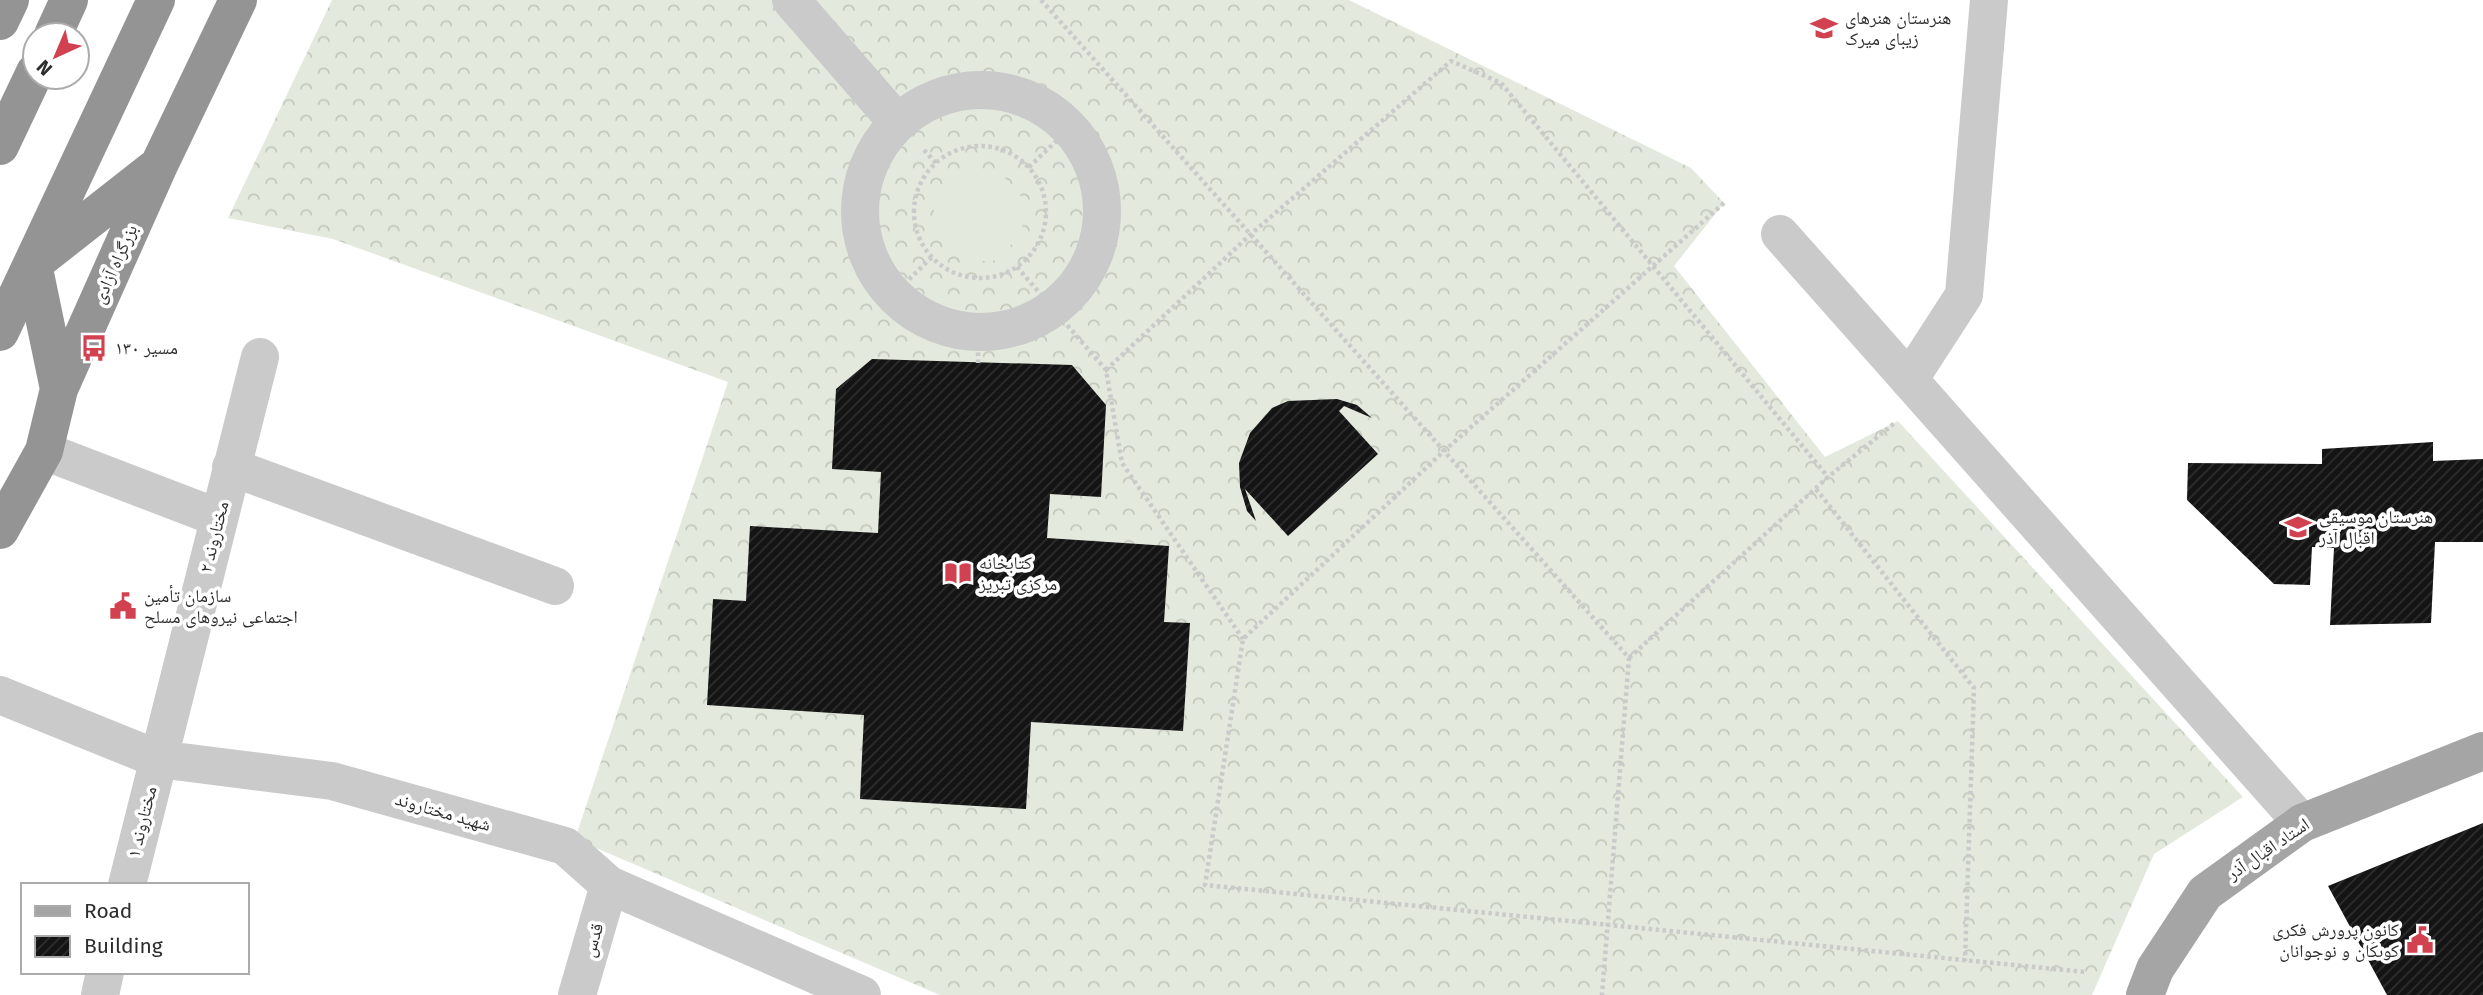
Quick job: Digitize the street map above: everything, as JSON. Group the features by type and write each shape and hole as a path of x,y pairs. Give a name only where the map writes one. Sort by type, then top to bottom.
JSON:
{"highway":[{"path":"0,21 10,0"},
{"path":"59,21 69,0"},
{"path":"0,332 156,0"},
{"name":"بزرگراه آزادی","path":"0,530 44,451 60,389 159,165 238,0"},
{"path":"0,146 26,91"},
{"path":"33,264 159,165"},
{"path":"33,264 60,389"}],"main road":[{"name":"استاد اقبال آذر","path":"2145,995 2155,969 2205,893 2302,823 2483,751"}],"street":[{"path":"791,0 897,122"},
{"path":"1909,380 1964,295 1989,0"},
{"path":"972,89 1013,93 1051,110 1069,129 1080,139 1098,177 1103,217 1095,258 1073,293 1042,317 1005,331 978,347 966,332 928,321 894,294 873,267 861,229 861,190 873,153 897,122 932,99 972,89"},
{"path":"1780,234 2302,823"},
{"name":"مختاروند ۲","path":"158,758 260,357"},
{"path":"44,451 219,518"},
{"path":"232,467 555,586"},
{"name":"شهید مختاروند","path":"0,695 158,758 332,781 565,846 609,885 862,995"},
{"name":"مختاروند ۱","path":"127,883 158,758"},
{"name":"قدس","path":"577,995 609,885"},
{"path":"100,995 105,974"}],"path":[{"path":"1041,0 1629,658"},
{"path":"1106,370 1250,234 1451,61 1501,83 1828,477"},
{"path":"1029,167 1069,129"},
{"path":"969,146 991,146 1013,154 1029,167 1041,185 1047,205 1045,227 1038,246 1024,262 1007,274 986,278 965,277 946,269 932,257 917,234 913,211 918,188 929,169 947,154 969,146"},
{"path":"1724,203 1444,451 1243,639 1205,885 2085,972"},
{"path":"894,294 932,257"},
{"path":"1017,267 1106,370 1122,463 1243,639"},
{"path":"1602,995 1629,658 1828,477 1898,421"},
{"path":"1816,489 1974,688 1965,961"}],"green space":[{"path":"332,0 1349,0 1691,168 1724,203 1674,266 1825,457 1898,421 2243,797 2154,854 2092,995 940,995 575,839 728,382 333,239 228,218"},
{"path":"963,170 998,170 1026,202 1021,236 992,262 959,258 934,231 934,194"}],"building":[{"name":"کتابخانه مرکزى تبریز","path":"872,359 1072,365 1106,405 1101,497 1050,494 1047,538 1169,546 1164,622 1190,623 1183,731 1031,722 1026,809 860,799 864,715 707,705 713,599 746,601 750,526 878,533 881,472 832,469 836,389"},
{"path":"1337,399 1357,405 1372,418 1344,406 1339,411 1378,454 1288,536 1245,489 1256,521 1247,511 1240,487 1239,463 1250,433 1272,408 1288,401"},
{"path":"2433,442 2433,461 2483,459 2483,542 2435,542 2431,623 2330,625 2334,548 2312,547 2310,585 2274,584 2187,500 2188,463 2322,464 2322,449"},
{"name":"کانون پرورش فکرى کوىکان و نوجوانان","path":"2483,823 2483,995 2387,995 2328,886"}],"place":[{"name":"هنرستان هنرهای زیبای میرک","path":"1824,28"},
{"name":"مسیر ۱۳۰","path":"94,348"},
{"name":"هنرستان موسیقی اقبال آذر","path":"2298,527"},
{"name":"کتابخانه مرکزى تبریز","path":"958,573"},
{"name":"سازمان تأمین اجتماعی نیروهای مسلح","path":"123,606"},
{"name":"کانون پرورش فکرى کوىکان و نوجوانان","path":"2420,940"}]}
